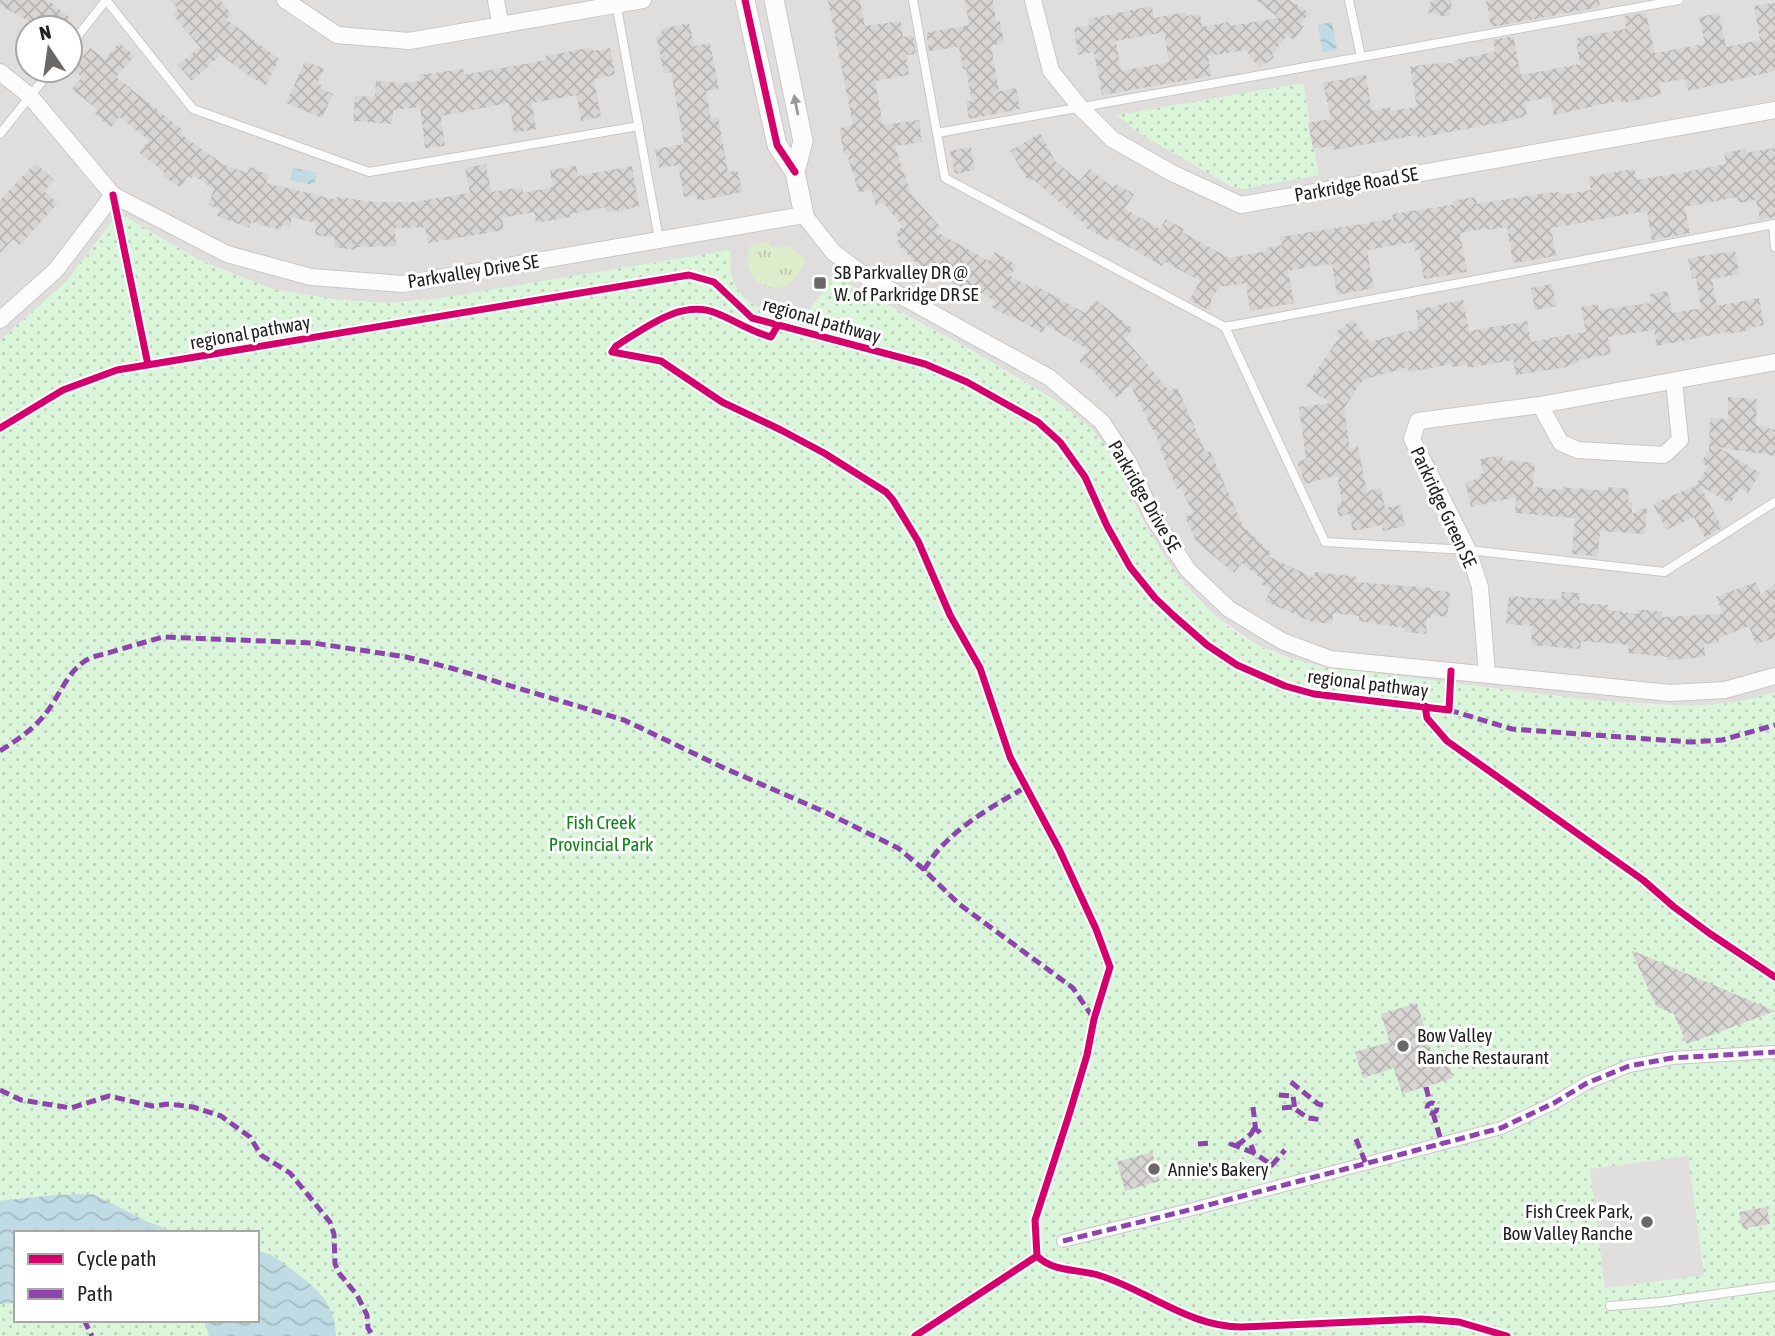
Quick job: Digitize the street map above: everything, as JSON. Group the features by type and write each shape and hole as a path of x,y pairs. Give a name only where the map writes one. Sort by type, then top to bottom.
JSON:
{"street":[{"path":"285,0 337,35 409,41 643,0"},
{"path":"496,0 500,23"},
{"path":"745,0 777,145 795,172 804,215"},
{"path":"774,0 803,141 795,172"},
{"name":"Parkridge Road SE","path":"1033,0 1051,71 1080,107 1112,139 1172,173 1241,205 1775,110"},
{"name":"Parkvalley Drive SE","path":"0,72 30,96 113,195 227,254 311,276 403,284 804,215"},
{"path":"0,320 55,270 113,195"},
{"name":"Parkridge Drive SE","path":"804,215 833,252 865,276 1050,378 1102,422 1130,465 1153,517 1188,570 1229,609 1282,641 1330,659 1670,693 1725,690 1775,676"},
{"name":"Parkridge Green SE","path":"1488,674 1480,587 1468,550 1412,439 1418,421 1540,405 1775,362"},
{"path":"1540,405 1561,443 1578,450 1664,454 1680,440 1674,381"},
{"path":"1063,1241 1501,1128 1587,1083 1629,1066 1672,1058 1775,1052"}],"lane":[{"path":"84,28 106,0 193,109 369,172 639,126"},
{"path":"913,0 944,178 1225,327 1325,542 1468,550 1664,572 1775,502"},
{"path":"1349,0 1361,57"},
{"path":"937,133 1679,0"},
{"path":"616,3 659,239"},
{"path":"0,134 40,84"},
{"path":"1225,327 1774,224 1775,247"},
{"path":"1610,1306 1661,1302 1775,1286"}],"shaded area":[{"path":"0,0 1775,0 1775,692 1749,701 1692,706 1599,701 1329,668 1295,660 1254,643 1213,614 1180,579 1156,545 1114,456 1087,425 1045,394 968,348 835,277 809,310 778,313 758,307 740,295 731,276 730,251 435,299 387,303 339,300 272,289 199,260 125,217 112,222 66,282 0,340"},
{"name":"Fish Creek Park, Bow Valley Ranche","path":"1688,1156 1704,1275 1605,1288 1590,1169"}],"green space":[{"path":"1303,83 1319,175 1244,189 1232,187 1139,133 1117,115"},
{"name":"Fish Creek Provincial Park","path":"126,217 199,260 272,289 339,300 387,303 435,299 730,250 731,274 737,289 753,304 774,311 809,310 835,277 940,333 1056,401 1086,424 1110,452 1146,525 1184,583 1234,631 1263,648 1329,668 1619,703 1684,706 1715,704 1746,700 1775,692 1775,1336 0,1336 0,340 66,282 112,222"},
{"path":"769,242 770,246 790,247 806,261 797,276 778,288 760,284 749,268 751,245"}],"water":[{"path":"1332,22 1337,50 1322,52 1318,25"},
{"path":"293,168 317,173 314,185 290,180"},
{"path":"93,1194 148,1222 173,1231 14,1231 14,1303 0,1304 0,1201"},
{"path":"259,1251 280,1261 321,1295 333,1317 336,1336 209,1336 205,1322 259,1322"}],"building":[{"path":"0,0 48,0 65,14 16,14 0,5"},
{"path":"170,0 220,0 232,15 226,19 279,59 266,85 221,55 192,81 178,65 200,47 172,14 178,9"},
{"path":"828,0 860,0 865,26 901,21 903,37 913,35 916,54 906,55 909,75 875,81 883,125 919,120 922,142 895,146 911,194 940,227 935,231 989,261 995,252 1017,265 1010,276 1034,289 1036,286 1085,313 1096,300 1133,329 1125,339 1170,391 1177,387 1206,453 1210,451 1243,526 1271,553 1268,556 1314,578 1315,572 1357,577 1356,582 1450,592 1447,617 1427,617 1426,634 1359,621 1359,616 1333,613 1332,624 1312,622 1265,601 1271,589 1261,584 1263,580 1242,563 1234,573 1197,542 1185,517 1193,514 1181,487 1177,489 1160,449 1162,448 1130,385 1117,398 1095,373 1079,361 1088,350 1046,325 1042,333 1012,316 1011,318 992,307 995,301 968,286 966,290 914,261 896,242 900,239 895,233 903,226 883,203 876,205 871,189 859,193 847,154 844,154 839,128 853,125"},
{"path":"965,0 993,0 996,22 1000,21 1004,43 991,46 999,91 1016,88 1020,109 969,119 966,102 972,101 959,47 929,51 926,33 969,25"},
{"path":"1256,0 1290,0 1309,13 1301,24 1304,26 1293,40 1287,35 1272,55 1274,58 1259,68 1246,50 1208,56 1211,76 1102,95 1094,52 1078,55 1074,28 1089,25 1088,19 1152,6 1154,18 1186,12 1187,16 1200,14 1202,27 1229,22 1230,26 1279,18","holes":["1164,32 1169,62 1121,71 1116,41"]},
{"path":"1431,0 1452,0 1449,17 1428,13"},
{"path":"1486,0 1599,0 1600,7 1491,27"},
{"path":"1775,3 1775,71 1688,91 1685,79 1659,83 1661,95 1622,103 1621,100 1554,115 1551,97 1525,102 1527,116 1508,121 1418,138 1417,135 1334,150 1330,146 1313,149 1308,123 1331,119 1323,83 1366,75 1372,111 1390,107 1391,111 1417,107 1410,67 1454,63 1454,60 1495,52 1493,40 1513,36 1521,75 1580,64 1576,38 1626,29 1624,16 1646,13 1655,53 1705,44 1699,17 1719,13 1726,47 1760,40 1754,6"},
{"path":"689,23 694,46 710,43 719,89 706,91 711,118 718,117 728,172 738,171 742,192 698,201 696,195 684,197 678,165 659,168 655,149 684,144 671,72 664,74 656,36 663,35 661,29"},
{"path":"119,43 135,56 116,77 184,131 181,134 204,151 225,165 247,173 250,167 269,175 266,183 337,200 337,197 374,202 415,202 470,193 465,168 486,164 491,192 522,187 523,193 553,187 550,170 576,166 578,176 632,166 639,206 617,212 607,212 606,207 536,223 534,212 502,218 504,230 428,243 425,227 395,228 396,246 357,247 356,250 334,247 335,238 315,235 316,223 292,217 290,227 282,225 281,230 251,222 249,228 217,216 219,209 208,205 214,189 193,175 192,178 188,176 180,187 163,176 165,173 139,152 149,140 119,117 111,127 95,114 98,110 72,89 76,84 84,84 84,55 90,48 105,59"},
{"path":"592,47 593,51 610,48 615,75 594,79 601,117 581,121 577,95 532,103 536,129 514,133 509,103 441,116 445,146 425,148 420,107 393,110 392,124 353,121 355,96 375,97 376,81 420,81 419,75 463,69 464,75 546,60 546,56"},
{"path":"305,61 324,69 317,83 321,85 320,88 333,94 322,118 286,103"},
{"path":"1040,133 1055,161 1079,181 1090,169 1113,188 1115,184 1134,194 1125,209 1160,229 1166,219 1184,229 1182,232 1229,258 1267,251 1266,248 1282,245 1280,237 1393,219 1392,214 1452,205 1452,201 1475,197 1477,204 1547,193 1561,192 1562,195 1591,190 1588,177 1634,169 1637,180 1726,164 1724,153 1745,149 1746,153 1775,148 1775,217 1760,220 1756,200 1738,203 1737,197 1685,207 1690,233 1652,240 1647,211 1624,215 1551,228 1556,256 1513,263 1507,227 1487,228 1460,233 1467,272 1424,279 1419,250 1415,251 1413,242 1367,250 1374,288 1337,295 1332,264 1321,265 1288,271 1294,303 1250,311 1246,283 1219,287 1211,300 1210,311 1189,300 1200,281 1165,262 1162,266 1110,236 1108,240 1086,228 1087,226 1033,179 1029,182 1010,151"},
{"path":"971,147 975,170 955,174 950,151"},
{"path":"35,163 54,180 44,191 58,203 20,245 13,239 0,253 0,200"},
{"path":"1735,251 1739,274 1712,279 1717,306 1759,298 1764,325 1749,328 1750,330 1657,346 1654,330 1608,337 1611,354 1578,360 1579,363 1568,367 1516,375 1513,360 1468,368 1467,364 1452,367 1451,364 1409,372 1408,367 1363,380 1344,408 1350,449 1358,447 1367,491 1381,488 1385,508 1400,505 1405,526 1383,531 1382,525 1353,531 1349,514 1339,517 1336,504 1342,502 1337,475 1305,484 1297,462 1306,459 1299,407 1331,403 1306,386 1339,338 1335,333 1353,319 1370,342 1419,328 1416,310 1463,300 1469,331 1527,321 1531,342 1586,332 1581,307 1598,304 1599,310 1651,303 1650,294 1667,291 1673,313 1701,308 1696,278 1692,279 1688,258"},
{"path":"1552,284 1556,306 1535,310 1531,288"},
{"path":"1728,397 1757,399 1756,425 1775,430 1775,456 1718,447 1760,473 1748,493 1740,488 1730,504 1700,485 1722,528 1705,538 1694,517 1666,530 1653,504 1699,484 1697,483 1708,467 1701,462 1709,451 1710,418 1728,419"},
{"path":"1502,455 1503,460 1535,463 1533,487 1608,491 1608,487 1629,489 1628,502 1632,502 1632,514 1647,507 1645,534 1600,531 1598,556 1572,554 1575,518 1515,513 1516,497 1471,507 1465,482 1480,478 1479,474 1483,474 1480,459"},
{"path":"1756,582 1761,594 1775,584 1775,637 1756,645 1749,626 1719,638 1719,643 1704,644 1705,657 1668,660 1668,657 1628,653 1629,645 1581,641 1580,649 1531,645 1532,626 1506,624 1509,596 1561,600 1562,592 1580,593 1579,603 1608,605 1608,610 1637,614 1637,609 1662,612 1662,617 1723,614 1716,597"},
{"path":"1631,950 1775,1011 1687,1044 1674,1014 1656,1006"},
{"name":"Bow Valley Ranche Restaurant","path":"1417,1003 1432,1053 1444,1050 1453,1078 1402,1094 1394,1068 1363,1078 1355,1052 1390,1042 1381,1014"},
{"path":"1152,1152 1160,1181 1125,1191 1117,1162"},
{"path":"1767,1207 1770,1224 1743,1229 1739,1212"}],"marked path":[{"path":"0,751 41,719 70,675 82,663 90,658 163,637 313,643 406,657 451,668 624,720 898,848 959,904 1073,988 1094,1019"},
{"path":"1449,710 1512,729 1690,742 1722,740 1775,725"},
{"path":"924,870 956,833 1026,787"},
{"path":"1063,1241 1501,1128 1554,1103 1587,1083 1629,1066 1672,1058 1775,1052"},
{"path":"1291,1082 1318,1104 1326,1106"},
{"path":"1426,1087 1430,1103"},
{"path":"0,1090 21,1100 71,1108 109,1096 152,1106 169,1104 193,1107 221,1116 250,1137 261,1155 290,1173 330,1222 334,1234 335,1264 357,1295 373,1336"},
{"path":"1279,1095 1293,1096 1295,1110"},
{"path":"1432,1103 1436,1104 1437,1108 1436,1112 1432,1113 1428,1112 1427,1108 1428,1104 1432,1103"},
{"path":"1253,1107 1258,1133"},
{"path":"1282,1108 1292,1107 1308,1118 1323,1120"},
{"path":"1433,1113 1442,1144"},
{"path":"1254,1153 1231,1144 1239,1144 1255,1127 1260,1133"},
{"path":"1356,1139 1366,1164"},
{"path":"1198,1144 1210,1143"},
{"path":"1251,1145 1254,1153 1272,1165 1285,1150"},
{"path":"85,1322 92,1336"}],"cycle path":[{"path":"745,0 777,145 795,172"},
{"path":"113,195 148,365"},
{"name":"regional pathway","path":"0,428 63,390 117,370 689,275 714,282 752,318 925,364 967,382 1038,422 1060,442 1085,477 1107,526 1130,567 1155,598 1207,645 1237,665 1285,686 1314,694 1449,710 1451,671"},
{"name":"regional pathway","path":"778,325 771,337 716,313 690,310 651,324 616,346 612,352 661,361 722,402 824,453 886,492 918,541 950,615 980,668 1010,757 1059,849 1096,929 1110,967 1094,1019 1087,1055 1035,1220 1037,1256 1050,1265 1098,1275 1186,1315 1222,1325 1242,1327 1421,1319 1459,1322 1507,1336"},
{"name":"regional pathway","path":"1425,706 1427,718 1447,741 1643,880 1709,933 1775,977"},
{"path":"915,1336 1037,1256"}],"place":[{"name":"SB Parkvalley DR @ W. of Parkridge DR SE","path":"820,283"},
{"name":"Bow Valley Ranche Restaurant","path":"1403,1046"},
{"name":"Annie's Bakery","path":"1154,1169"},
{"name":"Fish Creek Park, Bow Valley Ranche","path":"1647,1222"}]}
